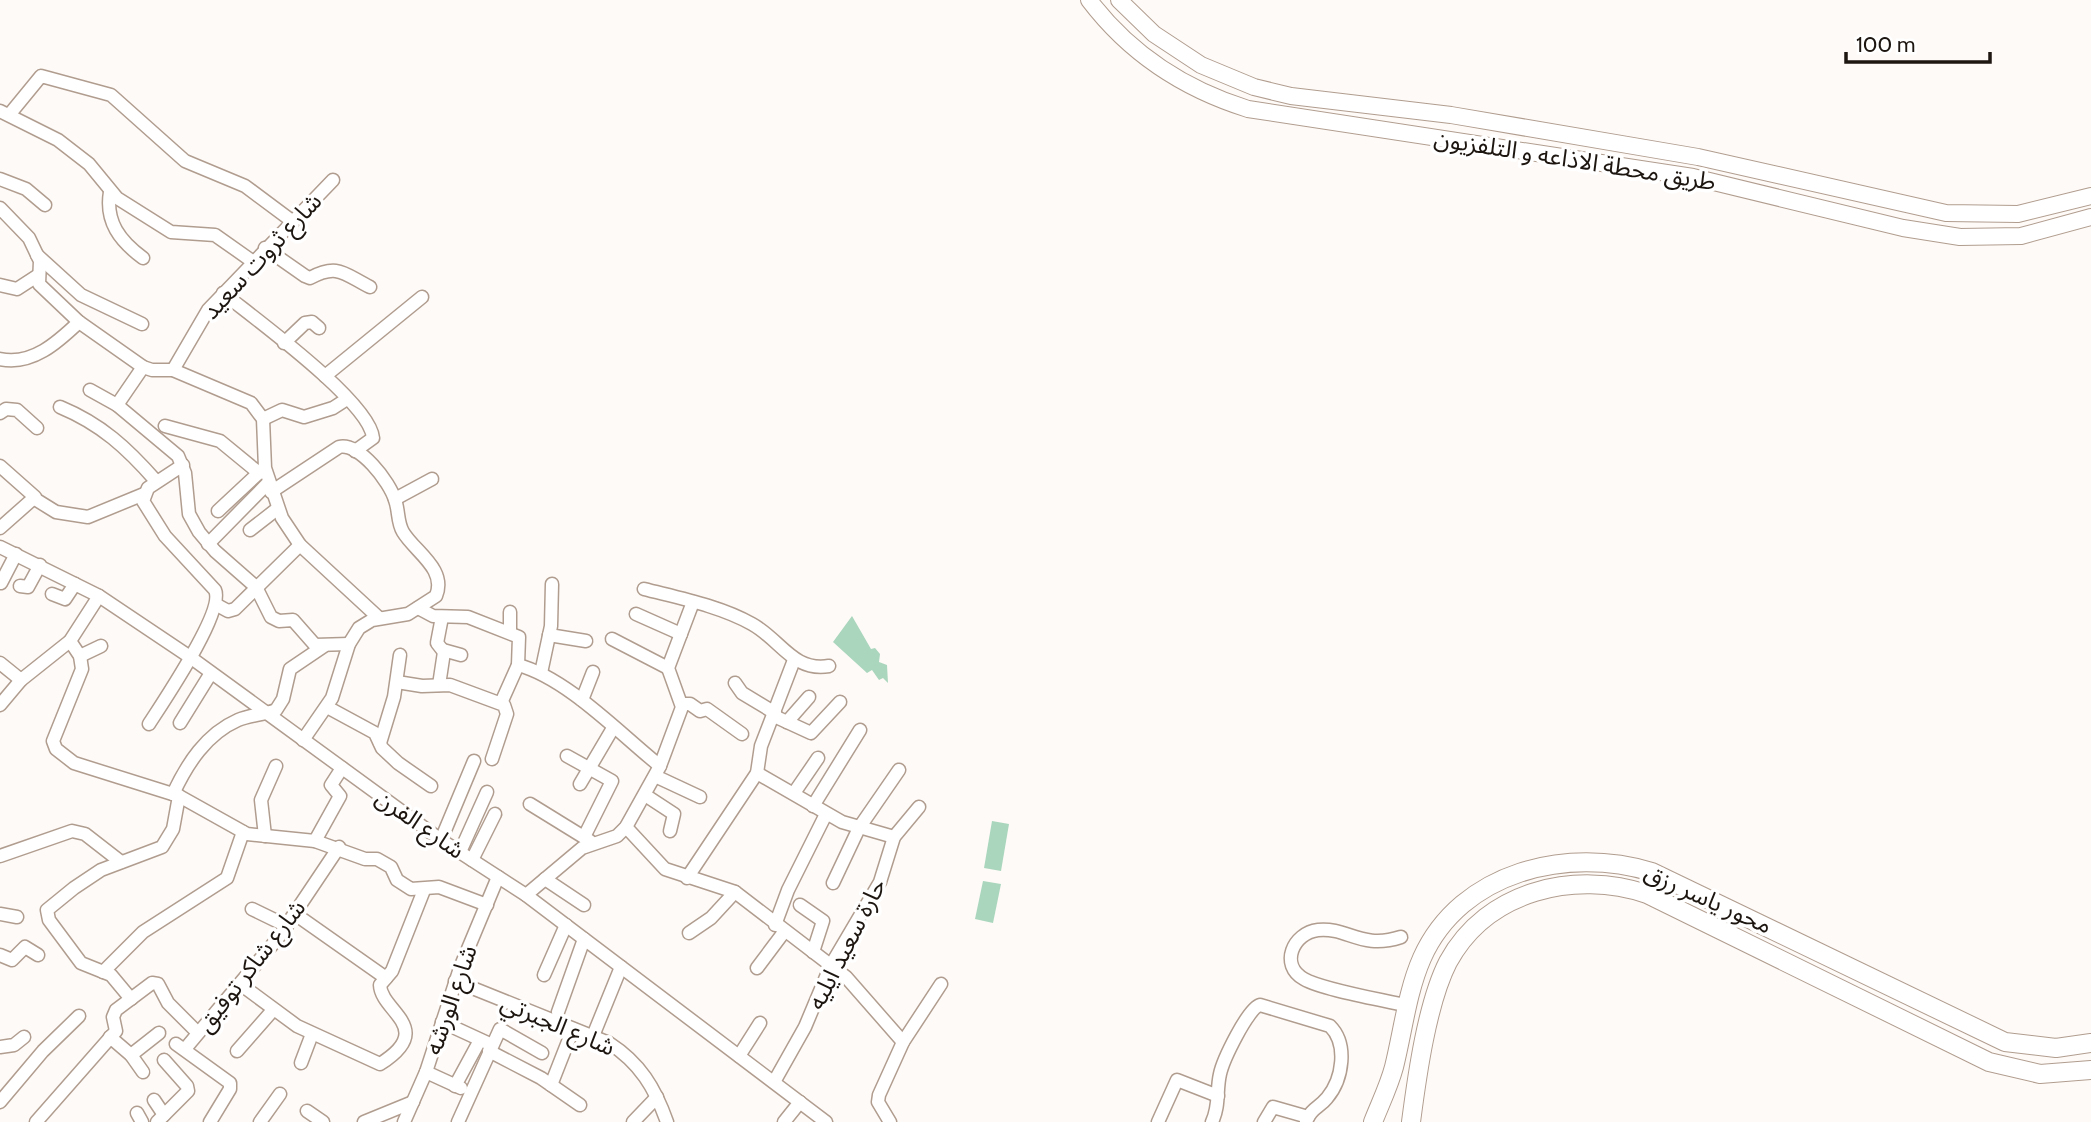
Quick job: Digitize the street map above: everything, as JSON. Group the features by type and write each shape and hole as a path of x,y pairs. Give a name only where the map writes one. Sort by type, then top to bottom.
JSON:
{"main road":[{"name":"محور ياسر رزق","path":"1373,1121 1393,1071 1414,979 1429,945 1454,914 1499,881 1525,870 1569,863 1602,862 1636,867 1668,878 2005,1042 2056,1048 2091,1043"},
{"name":"محور ياسر رزق","path":"1411,1119 1437,990 1454,951 1472,930 1494,912 1531,892 1573,883 1617,886 1662,901 1997,1065 2040,1074 2091,1070"}],"street":[{"name":"طريق محطة الاذاعه و التلفزيون","path":"1089,0 1112,29 1144,56 1180,80 1215,98 1289,117 1386,129 1693,177 1942,235 1984,238 2021,236 2091,217"},
{"name":"طريق محطة الاذاعه و التلفزيون","path":"1119,0 1169,45 1225,76 1292,96 1391,107 1698,157 1946,213 2018,214 2091,196"},
{"path":"252,261 215,235 171,232 110,192 89,164 58,139 5,113 41,76 100,90 121,101 185,161 245,186 292,221"},
{"path":"1215,98 1225,76"},
{"path":"1386,129 1381,117 1391,107"},
{"path":"1693,177 1698,157"},
{"path":"0,179 26,189 45,205"},
{"name":"شارع ثروت سعيد","path":"173,370 200,320 252,261 333,180"},
{"path":"110,192 108,215 113,226 129,248 143,258"},
{"path":"0,208 23,230 37,255 40,266 37,275 39,284 79,322 143,367 173,370 251,403 263,419 265,479 277,509 300,545 379,618"},
{"path":"1942,235 1946,213"},
{"path":"265,248 310,278 326,269 333,270 370,287"},
{"path":"37,255 81,295 142,324"},
{"path":"0,285 16,289 37,275"},
{"path":"223,293 325,376 365,418 373,435 355,451"},
{"path":"325,376 422,297"},
{"path":"0,359 21,359 34,355 55,343 79,322"},
{"path":"284,343 308,322 319,328"},
{"path":"117,405 143,367"},
{"path":"90,390 117,405 173,449 183,465 189,514 208,544 256,587 271,617 279,621 293,620 308,640 324,646"},
{"path":"263,419 282,410 304,417 332,408 347,399"},
{"path":"60,407 86,418 112,435 156,481"},
{"path":"0,413 17,410 37,428"},
{"path":"165,426 220,441 265,479"},
{"path":"218,510 265,479 344,445 379,471 395,499 401,529 429,561 438,582 436,596 418,608 401,617 379,618 359,628 349,644 340,678 327,707 303,740"},
{"path":"0,466 32,492 34,499 56,512 88,517 144,494 156,481 183,465"},
{"path":"208,544 265,479"},
{"path":"395,499 432,479"},
{"path":"144,494 146,509 165,536 215,590 217,605 190,657 149,724"},
{"path":"0,528 34,499"},
{"path":"250,530 277,509"},
{"path":"217,605 232,611 300,545"},
{"name":"شارع الفرن","path":"0,547 99,596 190,657 441,839 526,895 826,1122"},
{"path":"1,583 16,554"},
{"path":"20,586 27,587 40,565"},
{"path":"52,594 65,599 75,584"},
{"path":"541,673 549,635 552,584"},
{"path":"644,589 694,602 749,622 764,631 794,660 811,667 829,666"},
{"path":"0,705 21,680 70,640 99,596"},
{"path":"668,668 694,602"},
{"path":"418,608 442,617 468,617 510,631 519,637 519,666 500,704"},
{"path":"510,612 510,631"},
{"path":"636,614 681,634"},
{"path":"442,617 437,643 443,650 461,655"},
{"path":"549,635 586,641"},
{"path":"530,804 589,840 617,836 626,827 658,771 682,704 668,668 612,639"},
{"path":"70,640 80,656 82,669 54,738 54,746 85,767 176,795 243,832 315,841 339,847 365,859 377,859 391,867 397,880 411,889 439,887 487,905"},
{"path":"131,999 111,975 85,965 76,957 49,920 47,911 80,884 121,862 146,856 168,840 176,795 193,758 216,733 240,719 268,713 280,706 294,663 324,646 349,644"},
{"path":"80,656 101,646"},
{"path":"439,685 443,650"},
{"path":"380,743 397,681 400,655"},
{"path":"687,878 757,773 761,746 794,660"},
{"path":"0,663 21,680"},
{"path":"519,666 541,673 582,700 658,771 700,797"},
{"path":"582,700 593,672"},
{"path":"180,723 211,673"},
{"path":"397,681 450,685 500,704 507,714 492,759"},
{"path":"735,683 742,693 787,722 811,733 840,702"},
{"path":"787,722 809,697"},
{"path":"682,704 690,704 700,710 707,709 741,734"},
{"path":"327,707 375,733 380,743 398,763 431,786"},
{"path":"580,784 613,728"},
{"path":"813,806 860,730"},
{"path":"526,895 589,840 612,785 610,778 567,756"},
{"path":"794,793 818,758"},
{"path":"441,839 474,761"},
{"path":"265,836 261,800 276,766"},
{"path":"315,841 340,796 331,785 342,768"},
{"path":"833,883 859,828 899,770"},
{"path":"757,773 826,814 859,828 894,837"},
{"path":"460,852 487,792"},
{"path":"645,794 674,814 670,831"},
{"name":"حارة سعيد ايليه","path":"774,1082 805,1027 831,965 880,882 894,837 919,807"},
{"path":"472,860 495,814"},
{"path":"757,968 779,928 788,890 826,814"},
{"path":"626,827 665,869 735,892 831,965 846,977 903,1042"},
{"path":"0,856 72,831 85,834 121,862"},
{"path":"103,972 143,932 227,878 232,872 243,832"},
{"name":"شارع شاكر توفيق","path":"210,1122 230,1089 230,1083 181,1046 240,984 287,926 339,847"},
{"name":"شارع الورشه","path":"404,1122 426,1072 455,981 498,877"},
{"path":"545,879 584,905"},
{"path":"240,984 273,1010 312,1034 376,1065 383,1062 397,1051 404,1034 402,1020 379,989 393,971 424,890"},
{"path":"689,933 711,918 735,892"},
{"path":"800,905 823,921 813,952"},
{"path":"251,909 287,926"},
{"path":"0,914 17,917"},
{"path":"295,914 386,978"},
{"path":"544,975 566,925"},
{"path":"1401,937 1368,942 1329,930 1311,931 1295,943 1291,956 1298,975 1310,982 1408,1006"},
{"path":"558,1012 584,939"},
{"path":"0,955 12,960 25,947 38,955"},
{"path":"593,1036 621,967"},
{"name":"شارع الجبرتي","path":"455,981 593,1036 625,1053 644,1073 667,1122"},
{"path":"39,1121 116,1031 114,1013 152,983 158,984 168,1003 197,1032"},
{"path":"890,1122 878,1098 903,1042 941,984"},
{"path":"1212,1122 1218,1108 1221,1069 1250,1012 1260,1005 1330,1026 1338,1036 1342,1055 1336,1080 1327,1098 1315,1106 1307,1120 1273,1108 1264,1122"},
{"path":"237,1051 273,1010"},
{"path":"3,1092 79,1016"},
{"path":"442,1022 487,1045 580,1105"},
{"path":"739,1056 760,1023"},
{"path":"455,1086 501,1029 542,1054"},
{"path":"551,1085 573,1029"},
{"path":"131,1055 159,1033"},
{"path":"301,1063 312,1034"},
{"path":"0,1047 14,1045 24,1037"},
{"path":"110,1037 131,1055 143,1072"},
{"path":"458,1122 487,1045"},
{"path":"154,1100 161,1118 188,1089 164,1060"},
{"path":"426,1072 471,1093"},
{"path":"1158,1122 1177,1080 1218,1096"},
{"path":"260,1122 280,1094"},
{"path":"633,1122 657,1097"},
{"path":"364,1122 413,1102"},
{"path":"784,1122 800,1102"},
{"path":"307,1111 323,1122"}],"green space":[{"path":"852,616 871,649 875,648 880,654 879,662 887,665 888,683 883,678 879,680 872,670 867,673 833,642"},
{"path":"992,821 1009,824 1001,871 984,868"},
{"path":"983,881 1001,884 993,923 975,919"}]}
